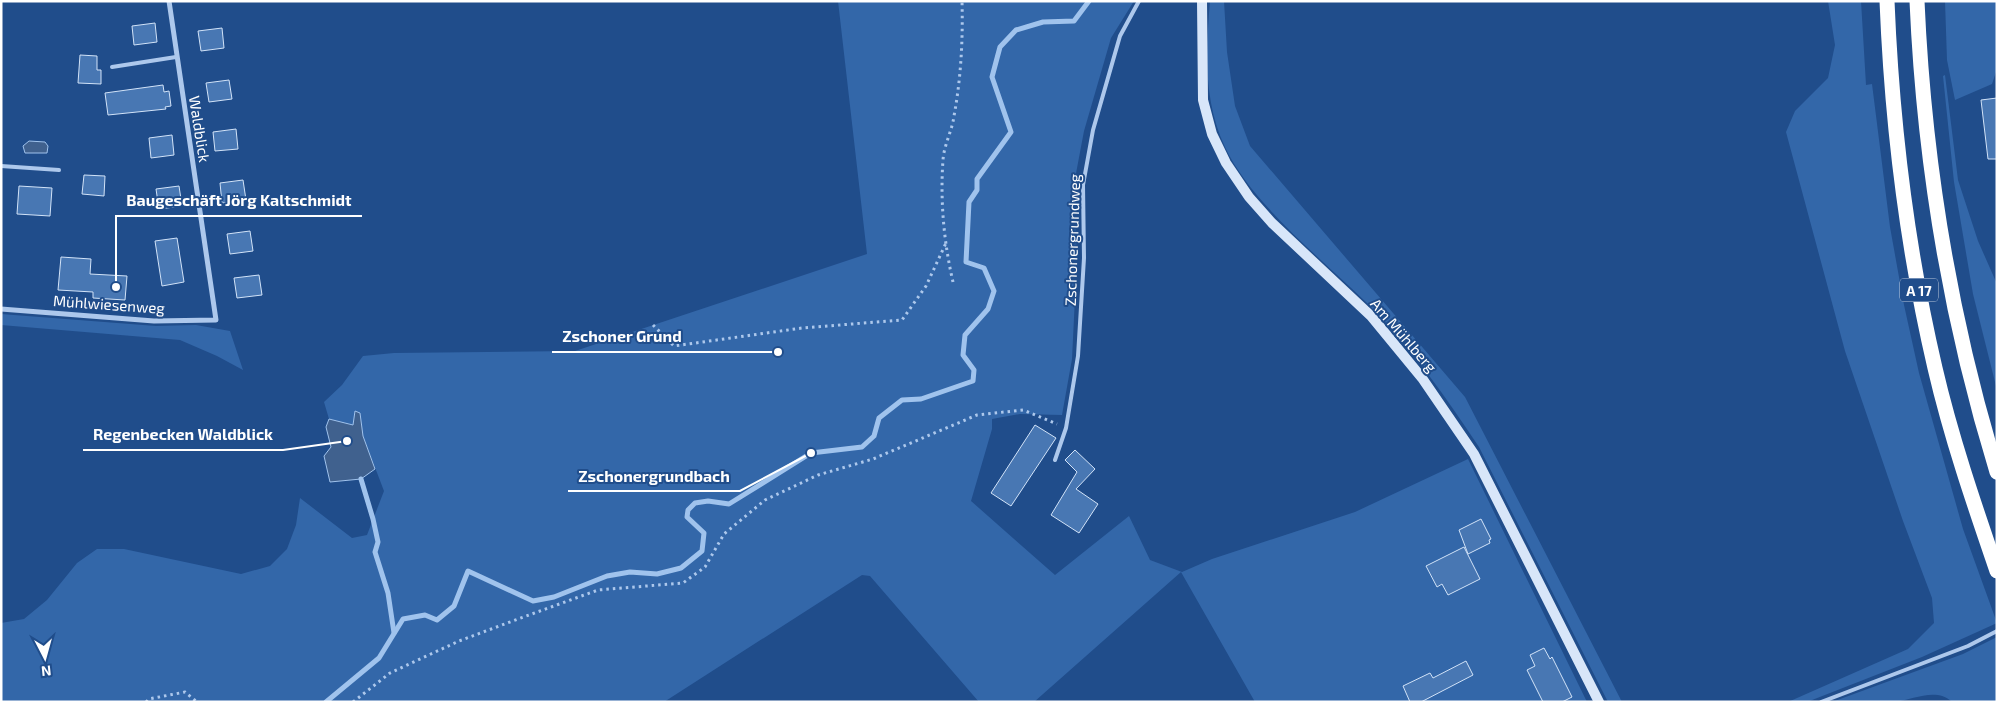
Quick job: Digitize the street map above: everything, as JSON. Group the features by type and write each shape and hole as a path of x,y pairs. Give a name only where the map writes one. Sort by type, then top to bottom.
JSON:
{"highway":[{"name":"A 17","path":"1887,1 1897,148 1918,285 1935,368 1958,452 1997,571"},
{"name":"A 17","path":"1917,1 1921,74 1937,215 1962,347 1997,472"}],"street":[{"name":"Waldblick","path":"168,1 216,320"},
{"name":"Am Mühlberg","path":"1202,1 1203,100 1212,134 1226,163 1249,197 1272,223 1370,316 1422,378 1474,454 1599,702"},
{"name":"Mühlwiesenweg","path":"1,310 154,322 216,320"}],"lane":[{"name":"Zschonergrundweg","path":"1055,460 1066,428 1078,356 1084,258 1083,184 1093,130 1120,36 1139,1"},
{"path":"112,67 176,57"},
{"path":"1,166 59,170"},
{"path":"1821,702 1968,646 1997,631"}],"path":[{"path":"953,282 943,215 943,158 954,118 959,81 963,42 962,1"},
{"path":"654,325 674,346 802,328 902,320 926,286 946,243"},
{"path":"353,702 390,673 459,641 598,590 683,583 705,567 724,534 765,500 818,474 873,459 977,415 1023,410 1066,428"},
{"path":"146,702 149,699 185,692 197,702"}],"shaded area":[{"path":"838,1 1134,1 1111,38 1084,131 1074,184 1077,256 1072,359 1062,415 1020,414 992,419 992,429 971,501 1055,575 1129,516 1150,560 1182,572 1212,559 1355,512 1468,459 1587,702 1255,702 1181,572 1034,702 979,702 870,576 862,575 664,702 1,702 1,623 24,619 47,600 77,563 97,549 124,549 241,574 270,566 287,549 296,525 300,498 352,538 367,535 384,491 363,436 360,413 354,425 329,419 324,402 342,385 363,356 394,353 575,351 867,254"},
{"path":"1210,1 1224,1 1227,52 1235,106 1250,146 1465,397 1622,702 1608,702 1479,447 1442,393 1388,325 1272,212 1237,169 1218,130 1210,94 1207,57"},
{"path":"1828,1 1861,1 1866,85 1872,84 1890,227 1904,305 1919,373 1963,529 1997,623 1922,657 1807,702 1788,702 1908,649 1934,623 1932,598 1903,521 1845,351 1786,132 1795,111 1828,78 1835,45"},
{"path":"1945,1 1997,1 1997,69 1992,84 1955,100 1947,60"},
{"path":"1945,75 1958,180 1978,241 1997,284 1997,390 1973,294 1954,182 1943,76"},
{"path":"29,141 45,142 48,146 47,153 25,153 23,146"},
{"path":"1,314 156,326 196,325 230,331 243,370 180,340 1,325"},
{"path":"355,411 360,413 363,436 375,469 361,479 330,482 324,456 331,447 326,427 329,419 353,425"},
{"path":"1997,637 1997,702 1952,702 1939,695 1932,695 1895,702 1832,702 1963,654"}],"building":[{"path":"155,23 157,42 134,45 132,26"},
{"path":"222,28 224,48 201,51 198,31"},
{"path":"80,55 97,56 97,70 101,70 101,84 78,83"},
{"path":"229,80 232,99 209,102 206,83"},
{"path":"163,85 164,92 169,91 171,106 165,107 166,109 108,115 105,93"},
{"path":"1997,98 1997,159 1988,159 1981,100"},
{"path":"236,129 238,149 215,151 213,132"},
{"path":"172,135 174,155 151,158 149,138"},
{"path":"84,175 105,176 104,196 82,194"},
{"path":"243,180 246,200 222,203 220,183"},
{"path":"19,186 52,188 50,216 17,214"},
{"path":"179,186 182,206 159,209 156,189"},
{"path":"250,231 253,251 230,254 227,234"},
{"path":"177,238 184,282 162,286 155,241"},
{"path":"61,257 91,259 90,274 127,276 125,300 93,298 93,292 58,290"},
{"path":"259,275 262,295 237,298 234,278"},
{"path":"1035,425 1056,438 1011,506 991,493"},
{"path":"1075,450 1095,469 1076,489 1098,504 1079,533 1051,515 1077,472 1065,460"},
{"path":"1481,519 1491,539 1489,540 1490,543 1468,554 1459,530"},
{"path":"1464,547 1480,579 1448,595 1442,584 1437,587 1426,566"},
{"path":"1544,648 1550,659 1552,657 1572,697 1562,702 1543,702 1527,670 1535,666 1530,655"},
{"path":"1466,661 1473,675 1421,702 1410,702 1403,686 1430,673 1433,678"}],"waterway":[{"path":"326,702 379,658 403,619 425,615 437,620 454,606 468,571 533,601 554,597 607,576 630,572 657,574 681,568 702,551 704,533 687,517 688,510 695,503 708,501 729,504 811,453 862,447 874,436 879,418 902,400 921,399 973,381 974,370 963,355 965,335 988,309 994,291 984,268 966,262 969,202 977,190 977,179 1011,132 992,77 1000,47 1016,30 1043,22 1074,21 1089,1"},
{"path":"361,479 378,542 375,552 388,593 394,633"}],"place":[{"name":"Baugeschäft Jörg Kaltschmidt","path":"116,287"},
{"name":"Zschoner Grund","path":"778,352"},
{"name":"Regenbecken Waldblick","path":"347,441"},
{"name":"Zschonergrundbach","path":"811,453"}]}
